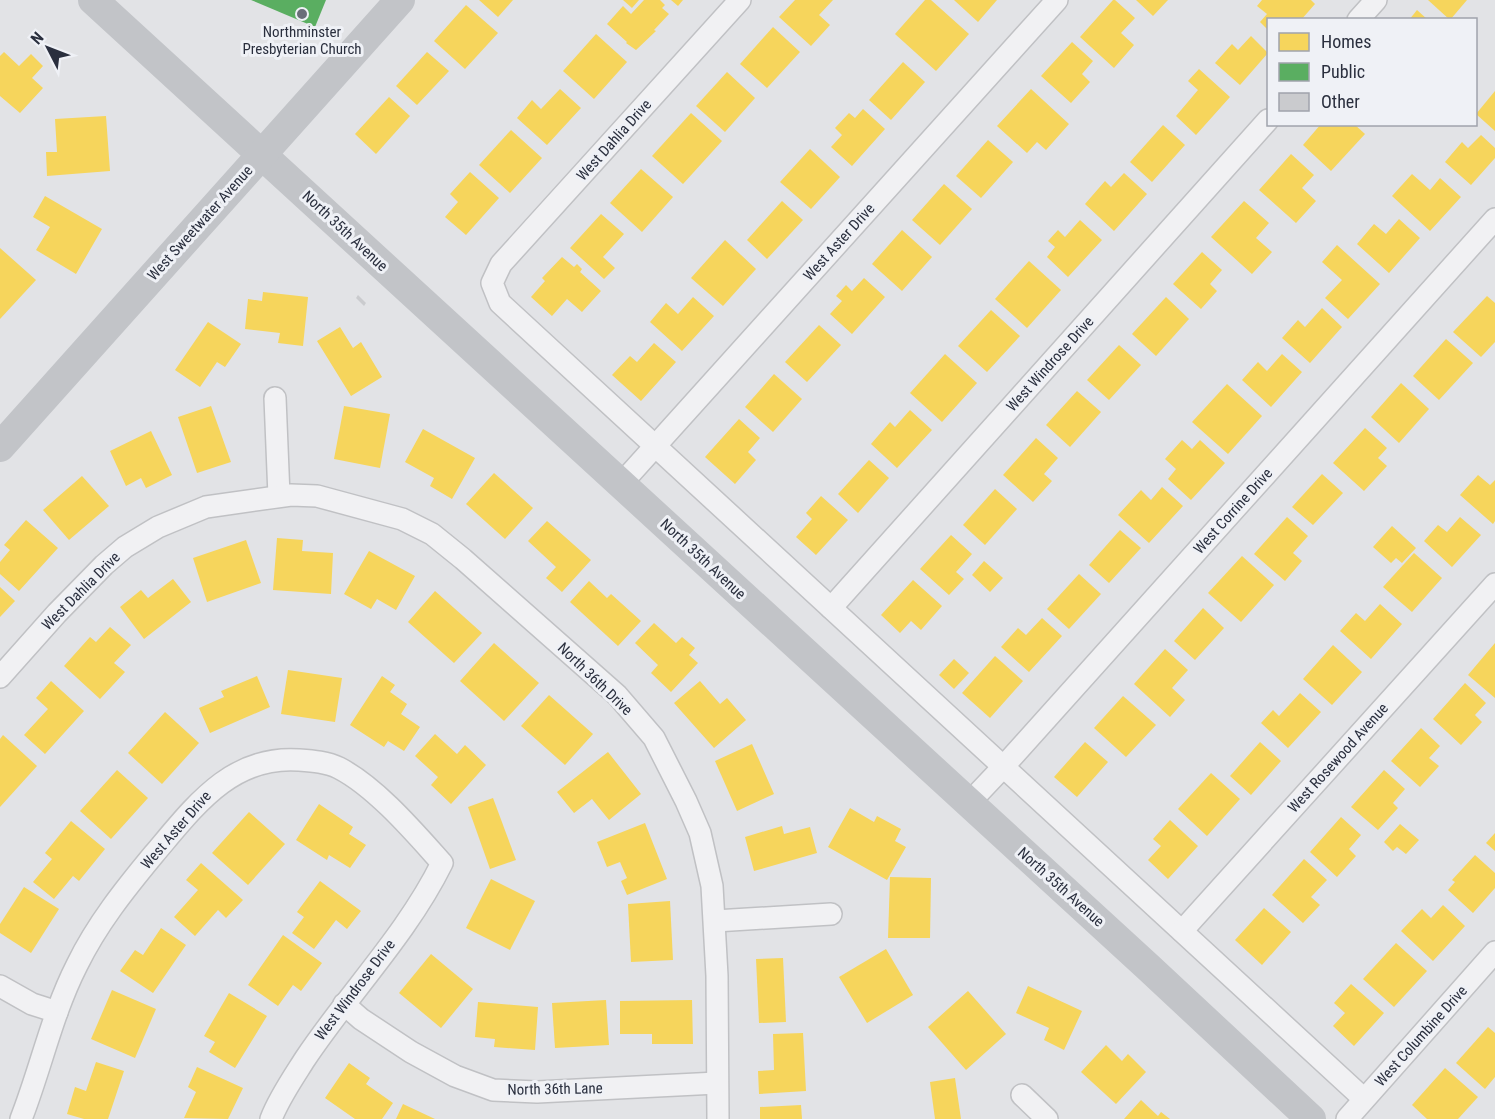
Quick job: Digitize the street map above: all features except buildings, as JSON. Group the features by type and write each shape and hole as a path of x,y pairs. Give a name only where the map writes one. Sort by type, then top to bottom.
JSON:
{"main road":[{"name":"North 35th Avenue","path":"93,0 1311,1119"},
{"name":"West Sweetwater Avenue","path":"0,447 400,0"}],"street":[{"name":"West Dahlia Drive","path":"654,446 500,303 492,283 501,264 740,0"},
{"name":"West Aster Drive","path":"621,484 1057,0"},
{"path":"1360,18 1376,0"},
{"name":"West Windrose Drive","path":"831,608 1267,122"},
{"name":"West Corrine Drive","path":"969,803 1495,219"},
{"path":"275,398 279,496"},
{"path":"654,446 1365,1099"},
{"name":"West Dahlia Drive","path":"0,677 57,613 125,547 158,527 206,507 279,496"},
{"name":"North 36th Drive","path":"279,496 317,496 402,519 432,534 617,695 654,738 700,833 712,886 717,976 718,1119"},
{"name":"West Rosewood Avenue","path":"1182,931 1495,584"},
{"name":"West Aster Drive","path":"21,1119 57,1012 77,965 104,918 122,893 216,785 260,762 288,759 316,761 337,767 378,797 442,863"},
{"name":"West Windrose Drive","path":"271,1119 296,1072 426,895 442,863"},
{"path":"715,921 831,914"},
{"name":"West Columbine Drive","path":"1347,1119 1495,952"},
{"path":"0,986 32,1004 57,1012"},
{"name":"North 36th Lane","path":"344,1004 361,1019 411,1052 455,1076 493,1090 537,1092 717,1083"},
{"path":"1022,1095 1047,1119"}],"place":[{"name":"Northminster Presbyterian Church","path":"302,14"}]}
